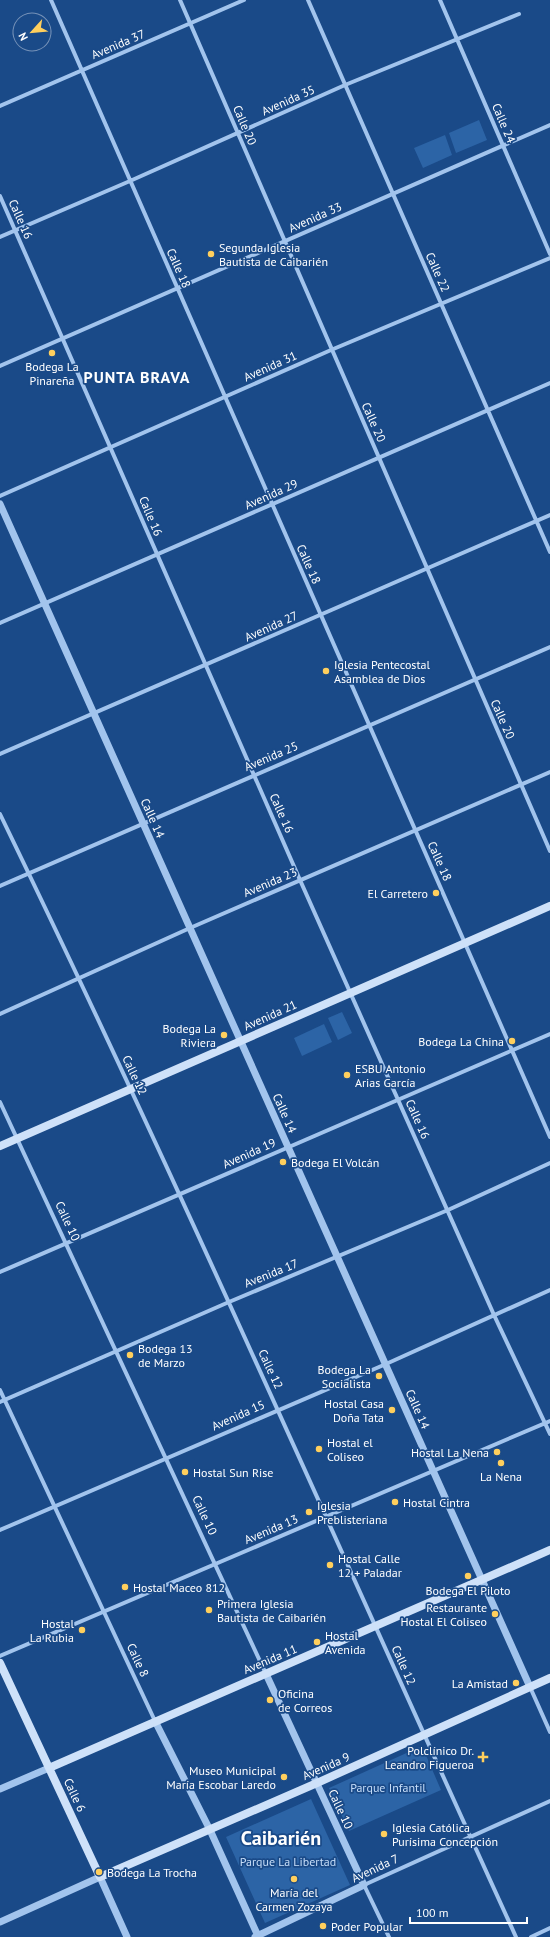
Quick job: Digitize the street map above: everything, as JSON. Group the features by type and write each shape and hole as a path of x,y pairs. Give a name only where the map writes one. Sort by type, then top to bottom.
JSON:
{"main road":[{"name":"Avenida 21","path":"0,1146 550,906"},
{"name":"Avenida 11","path":"49,1768 550,1550"},
{"name":"Calle 6","path":"0,1663 100,1877"},
{"name":"Avenida 9","path":"100,1877 317,1783 550,1678"}],"street":[{"name":"Calle 18","path":"51,0 550,1137"},
{"name":"Calle 20","path":"180,0 550,851"},
{"name":"Avenida 37","path":"0,106 244,0"},
{"name":"Calle 22","path":"308,0 550,552"},
{"name":"Calle 24","path":"440,0 550,254"},
{"name":"Avenida 35","path":"0,237 237,134 345,85 519,14"},
{"name":"Avenida 33","path":"0,366 550,125"},
{"name":"Calle 16","path":"0,196 300,880 494,1315 550,1434"},
{"name":"Avenida 31","path":"0,496 331,350 550,258"},
{"name":"Avenida 29","path":"0,623 550,384"},
{"name":"Calle 14","path":"0,504 550,1732"},
{"name":"Avenida 27","path":"0,754 550,515"},
{"name":"Avenida 25","path":"0,886 254,774 550,647"},
{"name":"Avenida 23","path":"0,1014 190,928 550,772"},
{"name":"Calle 12","path":"0,814 180,1195 516,1937"},
{"name":"Avenida 19","path":"0,1272 550,1034"},
{"name":"Calle 10","path":"0,1102 389,1937"},
{"name":"Avenida 17","path":"2,1401 229,1302 448,1210 550,1163"},
{"name":"Avenida 15","path":"0,1530 278,1409 386,1364 550,1290"},
{"name":"Calle 8","path":"0,1390 2,1401 54,1506 155,1721 210,1830 257,1937"},
{"name":"Avenida 13","path":"0,1656 550,1421"},
{"name":"Avenida 11","path":"0,1789 49,1768"},
{"name":"Avenida 7","path":"257,1937 364,1885 550,1801"},
{"name":"Avenida 9","path":"0,1922 100,1877"},
{"name":"Calle 6","path":"100,1877 127,1937"},
{"path":"530,1937 550,1928"}],"green space":[{"path":"479,120 487,140 456,153 449,133"},
{"path":"445,135 452,155 423,168 414,148"},
{"path":"342,1012 352,1033 338,1040 328,1018"},
{"path":"324,1024 332,1042 302,1056 294,1038"},
{"name":"Parque Infantil","path":"422,1746 441,1790 349,1831 329,1788"},
{"name":"Parque La Libertad","path":"311,1799 350,1885 265,1923 226,1837"}],"place":[{"name":"Segunda Iglesia Bautista de Caibarién","path":"211,254"},
{"name":"Bodega La Pinareña","path":"52,353"},
{"name":"Iglesia Pentecostal Asamblea de Dios","path":"326,671"},
{"name":"El Carretero","path":"436,893"},
{"name":"Bodega La Riviera","path":"224,1035"},
{"name":"Bodega La China","path":"512,1041"},
{"name":"ESBU Antonio Arias García","path":"347,1075"},
{"name":"Bodega El Volcán","path":"283,1162"},
{"name":"Bodega 13 de Marzo","path":"130,1355"},
{"name":"Bodega La Socialista","path":"379,1376"},
{"name":"Hostal Casa Doña Tata","path":"392,1410"},
{"name":"Hostal el Coliseo","path":"319,1449"},
{"name":"Hostal La Nena","path":"497,1452"},
{"name":"La Nena","path":"501,1463"},
{"name":"Hostal Sun Rise","path":"185,1472"},
{"name":"Hostal Cintra","path":"395,1502"},
{"name":"Iglesia Preblisteriana","path":"309,1512"},
{"name":"Hostal Calle 12 + Paladar","path":"330,1565"},
{"name":"Bodega El Piloto","path":"468,1576"},
{"name":"Hostal Maceo 812","path":"125,1587"},
{"name":"Primera Iglesia Bautista de Caibarién","path":"209,1610"},
{"name":"Restaurante Hostal El Coliseo","path":"495,1614"},
{"name":"Hostal La Rubia","path":"82,1630"},
{"name":"Hostal Avenida","path":"317,1642"},
{"name":"La Amistad","path":"516,1683"},
{"name":"Oficina de Correos","path":"270,1700"},
{"name":"Polclínico Dr. Leandro Figueroa","path":"483,1757"},
{"name":"Museo Municipal María Escobar Laredo","path":"284,1777"},
{"name":"Iglesia Católica Purísima Concepción","path":"384,1834"},
{"name":"Bodega La Trocha","path":"99,1872"},
{"name":"María del Carmen Zozaya","path":"294,1879"},
{"name":"Poder Popular","path":"323,1926"}],"district":[{"name":"PUNTA BRAVA","path":"137,377"},
{"name":"Caibarién","path":"281,1838"}]}
